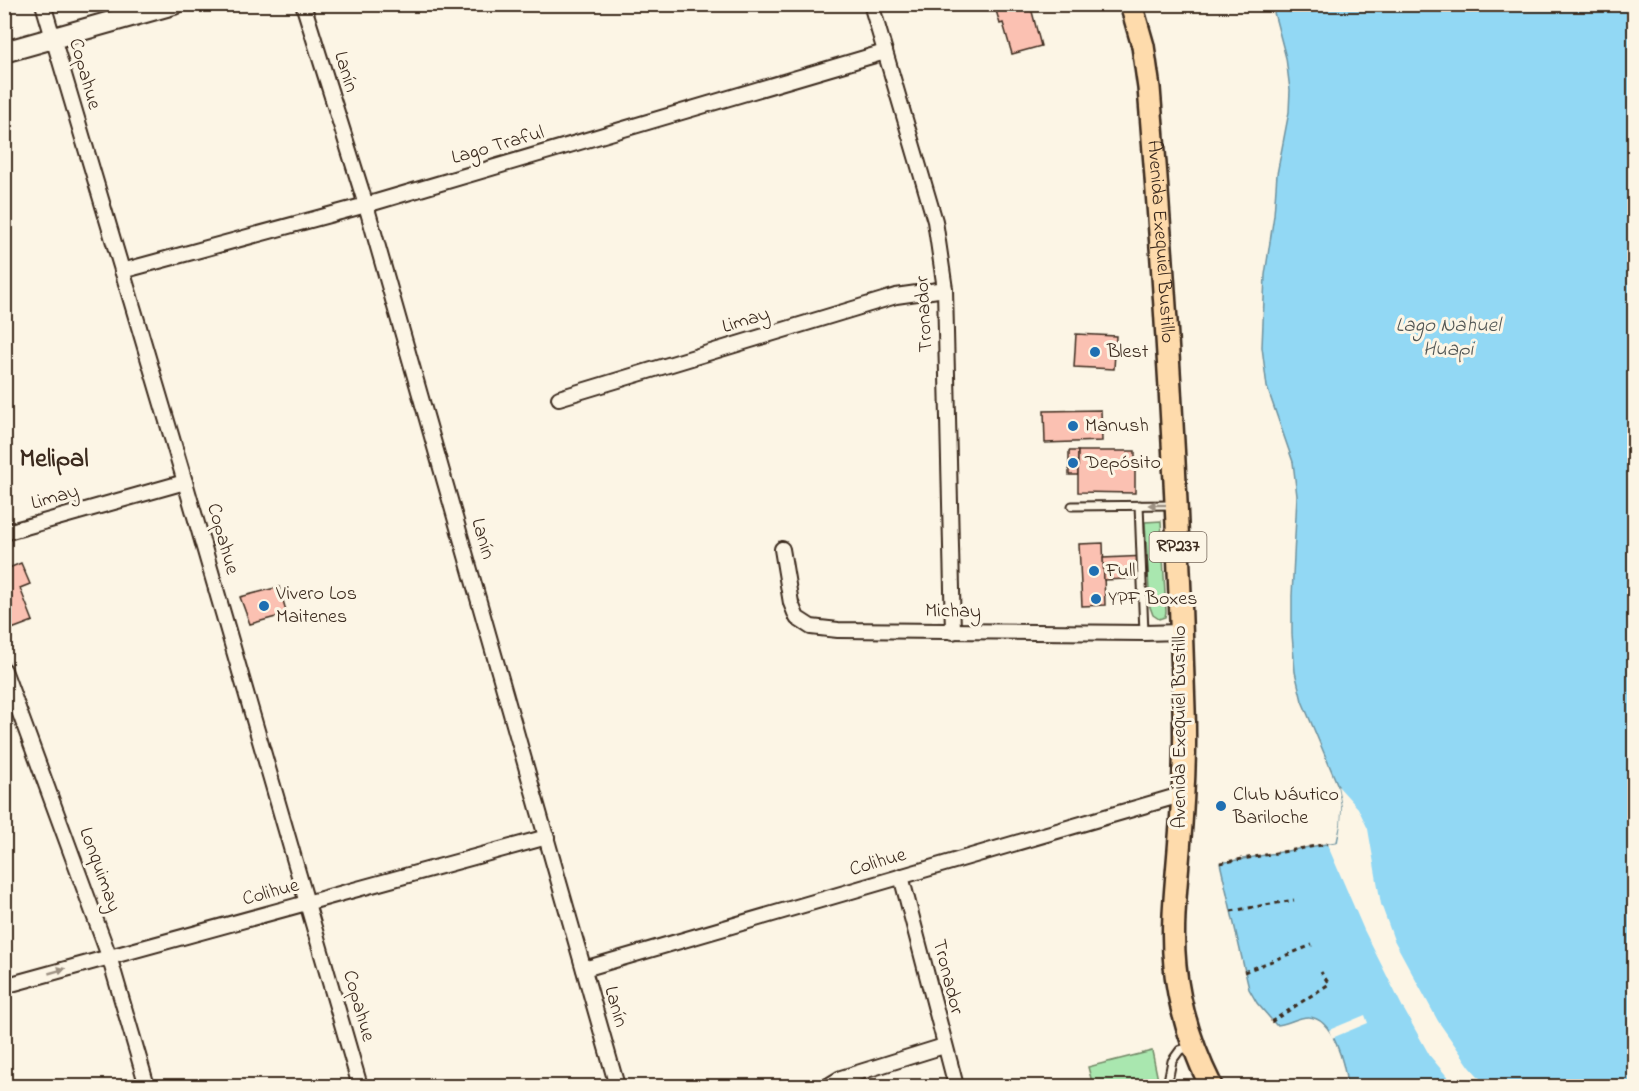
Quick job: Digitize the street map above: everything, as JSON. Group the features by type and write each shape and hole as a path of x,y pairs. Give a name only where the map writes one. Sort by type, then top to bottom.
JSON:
{"main road":[{"path":"4,52 174,4"},
{"name":"Avenida Exequiel Bustillo","path":"1131,4 1143,46 1149,88 1176,505 1185,712 1184,794 1174,910 1175,966 1182,1005 1194,1046 1211,1086"}],"street":[{"name":"Copahue","path":"43,4 309,903 360,1086"},
{"name":"Lanín","path":"303,4 366,205 617,1086"},
{"name":"Tronador","path":"871,4 934,221 945,289 953,632"},
{"name":"Lago Traful","path":"122,271 366,205 885,52"},
{"name":"Limay","path":"559,398 896,296 945,289"},
{"name":"Limay","path":"4,533 185,482"},
{"name":"Michay","path":"782,549 791,603 797,618 811,627 838,630 953,632 1181,632"},
{"name":"Lonquimay","path":"4,670 109,956 147,1086"},
{"name":"Colihue","path":"584,969 1184,794"},
{"name":"Colihue","path":"4,986 546,837"},
{"name":"Tronador","path":"901,876 956,1086"},
{"path":"828,1086 841,1078 944,1046"}],"lane":[{"path":"1072,506 1176,505"},
{"path":"1139,506 1144,633"},
{"path":"1167,1086 1172,1061 1180,1050 1194,1046"}],"path":[{"path":"1220,863 1327,844"},
{"path":"1231,911 1294,900"},
{"path":"1244,972 1312,945"},
{"path":"1271,1022 1329,984 1321,972"}],"green space":[{"path":"1161,521 1166,612 1165,617 1159,619 1153,615 1150,607 1145,522"},
{"path":"1152,1051 1158,1080 1131,1086 1093,1086 1088,1067"}],"water":[{"name":"Lago Nahuel Huapi","path":"1272,5 1634,5 1634,1086 1347,1086 1341,1056 1325,1025 1317,1019 1308,1017 1276,1025 1257,1003 1249,989 1220,863 1337,842 1342,807 1338,786 1302,701 1295,672 1292,596 1297,496 1293,462 1267,387 1262,347 1265,275 1274,215 1277,174 1289,112 1290,90 1286,58"}],"pier":[{"path":"1338,786 1358,808 1368,829 1381,904 1394,940 1438,1021 1470,1067 1487,1086 1455,1086 1430,1056 1364,930 1327,844 1338,842 1342,807"},
{"path":"1365,1015 1368,1023 1332,1038 1329,1030"}],"building":[{"path":"999,4 1030,4 1041,46 1012,54 1003,23 1000,24 995,7"},
{"name":"Blest","path":"1076,334 1116,336 1114,369 1074,367"},
{"name":"Manush","path":"1101,410 1102,441 1045,443 1044,411"},
{"name":"Depósito","path":"1069,451 1078,451 1078,475 1069,475"},
{"path":"1078,451 1135,451 1135,493 1078,492"},
{"path":"1103,543 1105,605 1082,606 1079,544"},
{"path":"1147,556 1148,578 1104,580 1103,558"},
{"path":"21,563 30,584 20,588 33,621 9,630 4,619 4,570"},
{"name":"Vivero Los Maitenes","path":"279,587 287,614 250,624 240,597"}],"place":[{"name":"Blest","path":"1095,352"},
{"name":"Manush","path":"1073,426"},
{"name":"Depósito","path":"1073,463"},
{"name":"Full","path":"1094,571"},
{"name":"YPF Boxes","path":"1096,599"},
{"name":"Vivero Los Maitenes","path":"264,606"},
{"name":"Club Náutico Bariloche","path":"1221,806"}],"district":[{"name":"Melipal","path":"54,460"}]}
